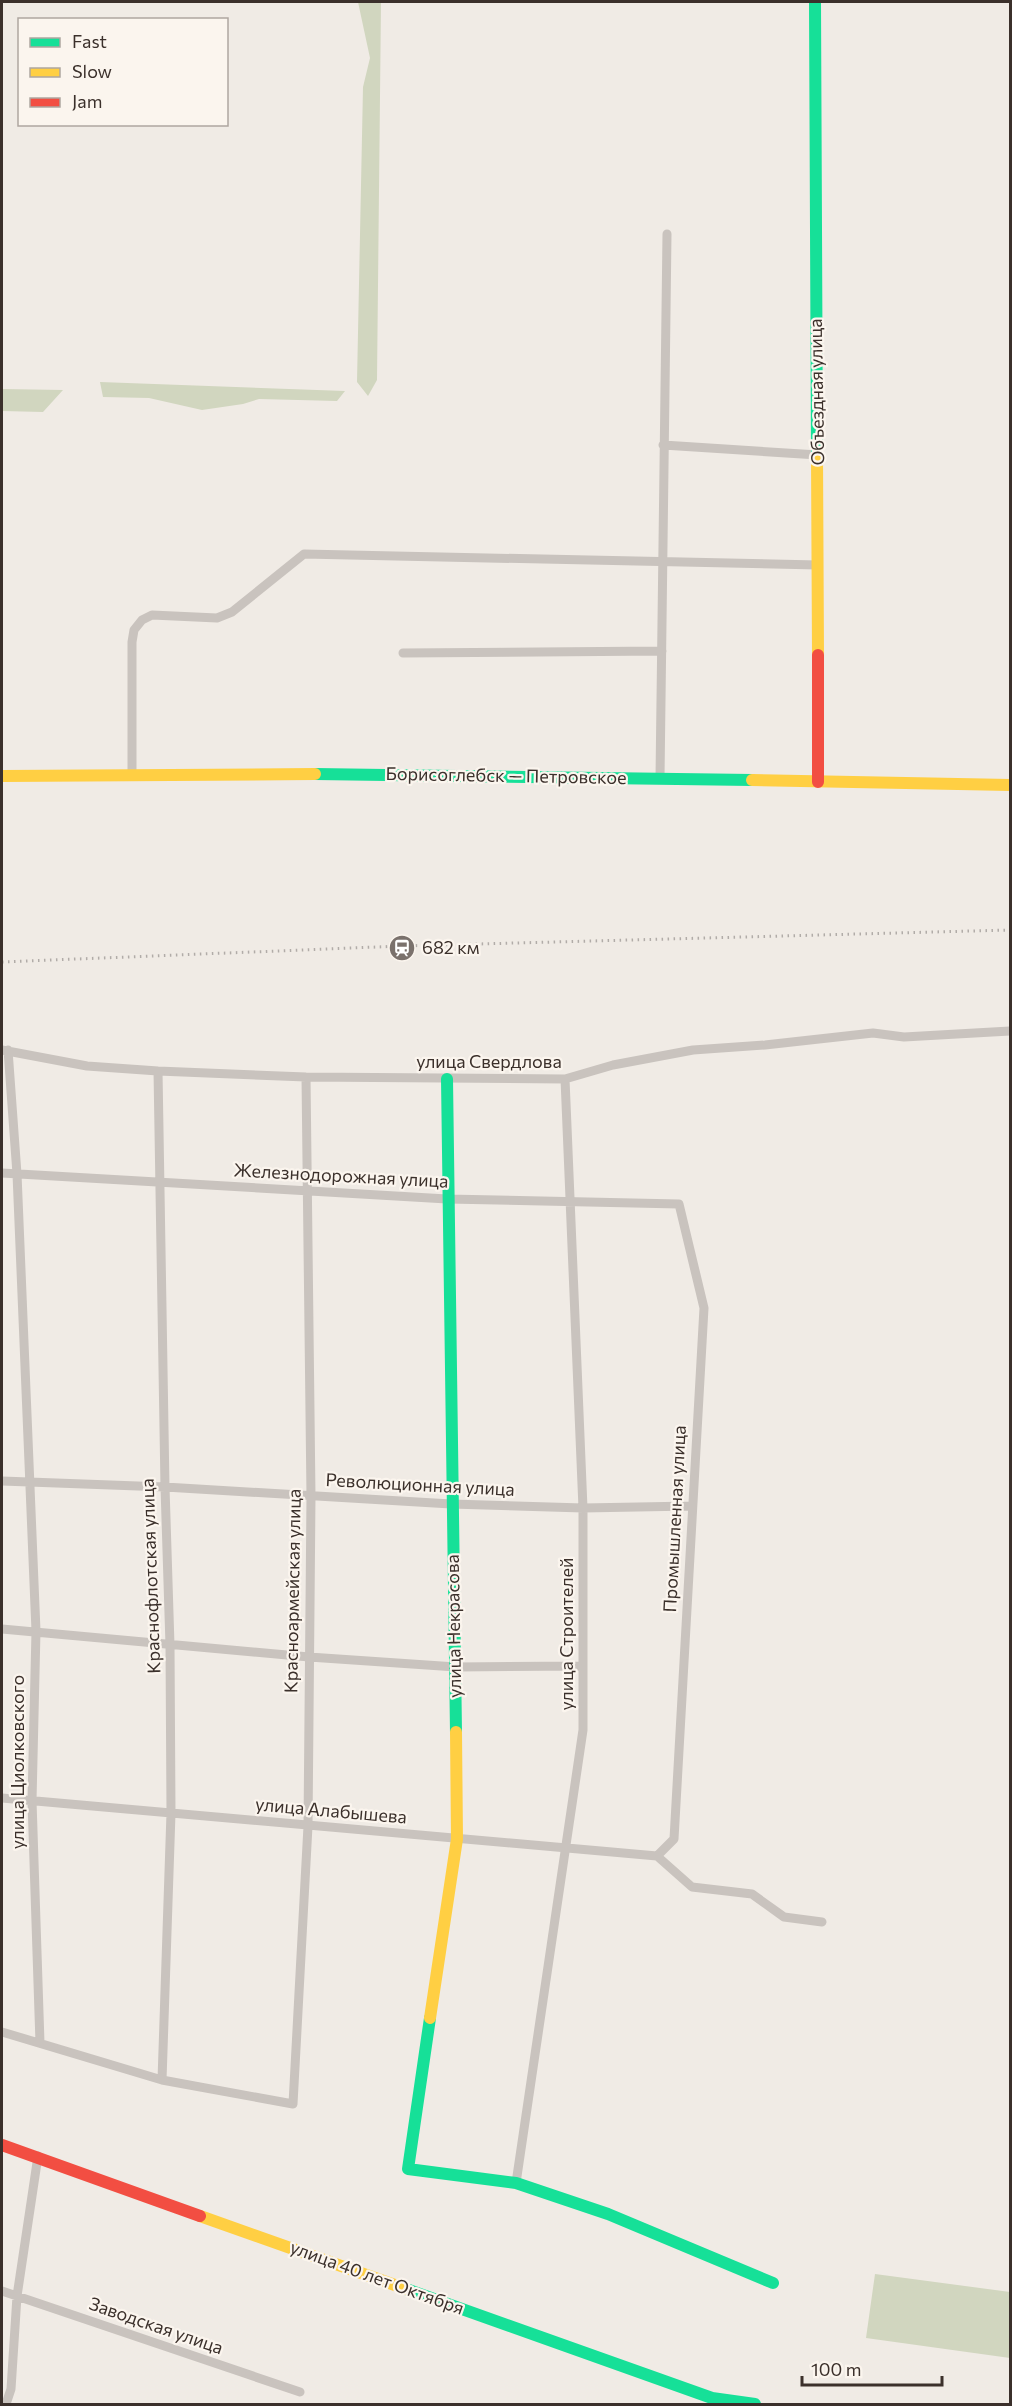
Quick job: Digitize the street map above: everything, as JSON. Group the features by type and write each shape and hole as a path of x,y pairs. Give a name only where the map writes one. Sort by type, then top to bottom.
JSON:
{"street":[{"name":"Объездная улица","path":"815,2 818,782"},
{"path":"660,778 667,234"},
{"path":"663,444 818,455"},
{"path":"132,775 132,642 134,630 142,620 152,615 218,618 232,612 304,554 818,565"},
{"path":"403,653 662,651"},
{"name":"Борисоглебск — Петровское","path":"2,776 660,778 1011,785"},
{"name":"улица Свердлова","path":"5,1050 87,1066 158,1071 306,1077 565,1079 613,1065 693,1050 873,1033 904,1037 1011,1031"},
{"name":"улица Циолковского","path":"5,1050 17,1174 36,1631 32,1801 40,2043"},
{"name":"Краснофлотская улица","path":"158,1071 170,1645 171,1813 162,2080"},
{"name":"Красноармейская улица","path":"162,2080 293,2104 308,1826 311,1496 306,1077"},
{"name":"улица Некрасова","path":"447,1079 457,1839 408,2169 516,2183"},
{"name":"улица Строителей","path":"516,2183 583,1730 583,1508 565,1079"},
{"name":"Железнодорожная улица","path":"2,1173 447,1199 679,1204"},
{"name":"Промышленная улица","path":"657,1856 674,1839 704,1308 679,1204"},
{"name":"Революционная улица","path":"2,1481 165,1487 451,1504 583,1508 692,1506"},
{"path":"2,1629 309,1657 456,1667 584,1666"},
{"name":"улица Алабышева","path":"2,1798 564,1850 657,1856"},
{"path":"657,1856 692,1887 752,1894 784,1917 822,1922"},
{"path":"2,2032 162,2080"},
{"name":"улица 40 лет Октября","path":"2,2145 712,2398 755,2404"},
{"path":"6,2404 17,2296 38,2156"},
{"path":"516,2183 608,2214 773,2283"},
{"name":"Заводская улица","path":"2,2291 300,2392"}],"green space":[{"path":"358,2 381,2 377,380 368,396 357,382 363,87 370,58"},
{"path":"100,382 345,391 337,401 259,399 243,404 202,410 149,398 103,397"},
{"path":"2,389 63,390 43,412 2,411"},
{"path":"875,2274 1010,2292 1010,2358 866,2338"}],"railway":[{"path":"2,962 402,946 1010,930"}],"traffic: fast":[{"path":"815,2 817,455"},
{"path":"315,774 752,780"},
{"path":"447,1079 456,1732"},
{"path":"430,2018 408,2169 516,2183 608,2214 773,2283"},
{"path":"406,2289 712,2398 755,2404"}],"traffic: slow":[{"path":"817,455 818,655"},
{"path":"2,776 315,774"},
{"path":"752,780 1010,785"},
{"path":"430,2018 457,1839 456,1732"},
{"path":"200,2216 406,2289"}],"traffic: jam":[{"path":"818,655 818,782"},
{"path":"2,2145 200,2216"}],"place":[{"name":"682 км","path":"402,948"}]}
